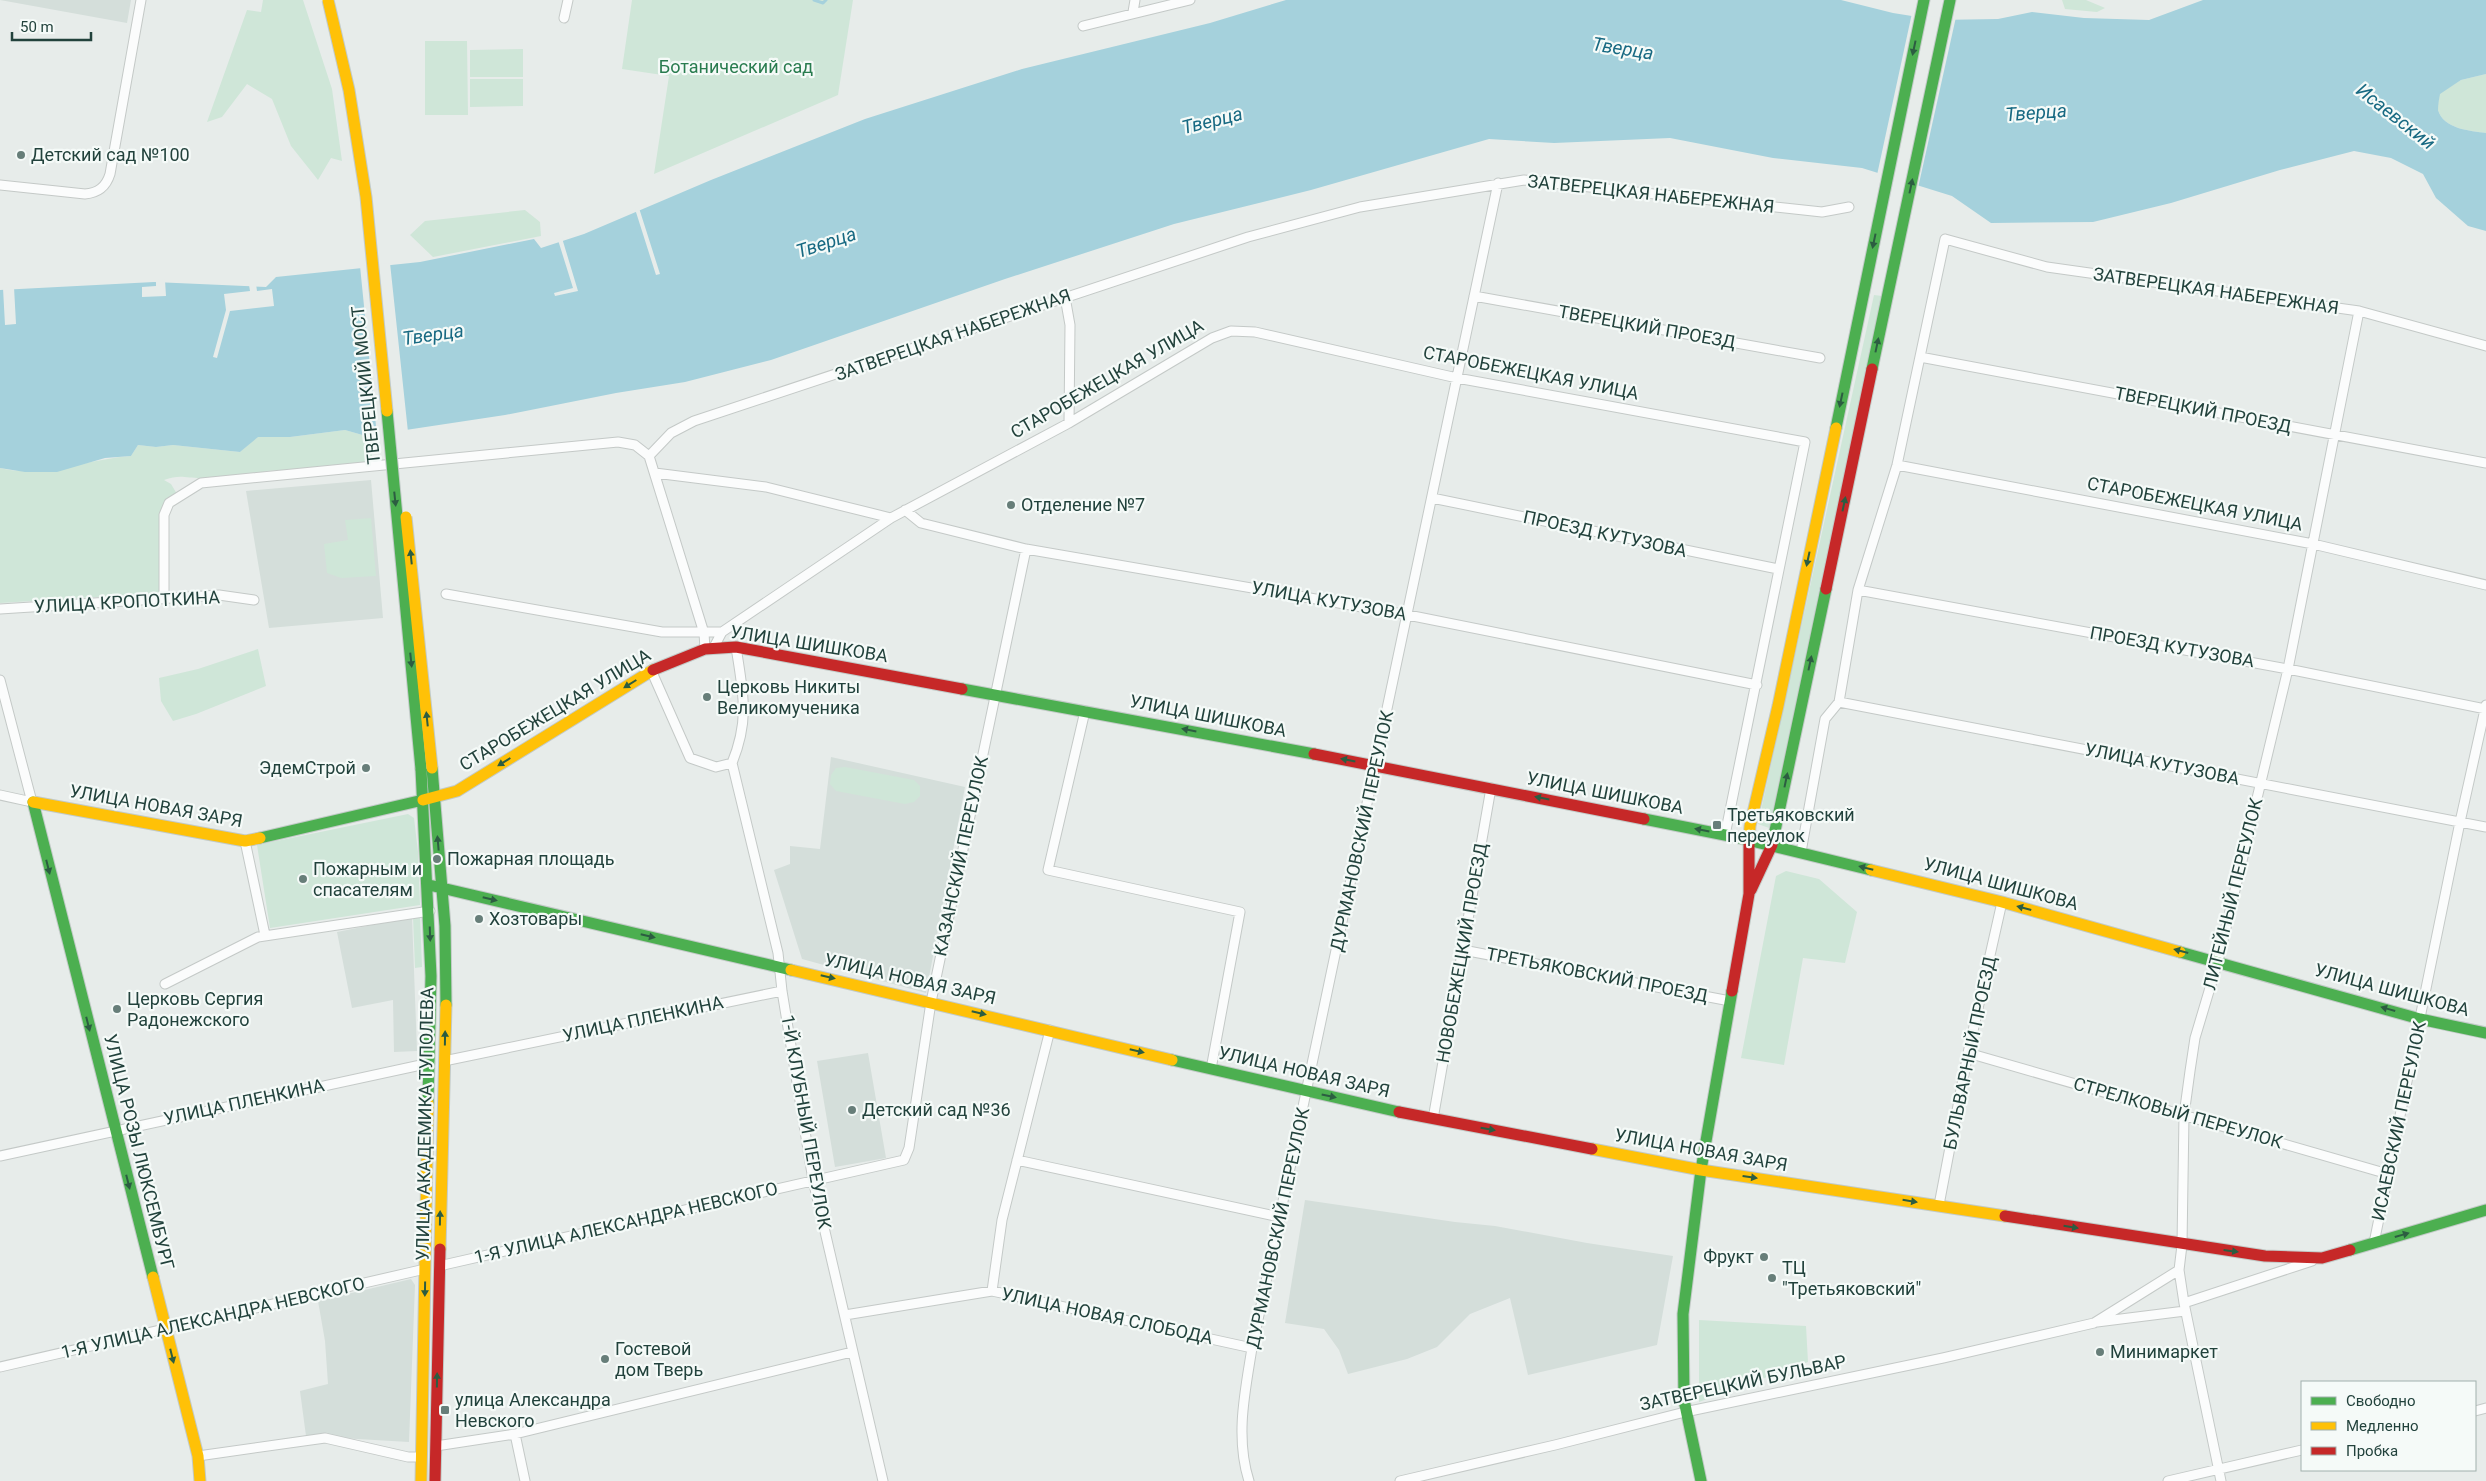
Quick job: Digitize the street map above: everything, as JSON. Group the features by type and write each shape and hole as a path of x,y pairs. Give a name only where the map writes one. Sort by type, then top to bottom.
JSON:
{"main road":[{"name":"ТВЕРЕЦКИЙ МОСТ","path":"328,0 352,102 366,197 426,768"},
{"name":"ТВЕРЕЦКИЙ МОСТ","path":"338,0 358,84 371,166 426,768"},
{"path":"1701,1481 1685,1412 1682,1369 1683,1320 1701,1170 1749,894 1750,826 1778,706 1924,0"},
{"path":"1749,894 1772,845 1950,0"},
{"name":"УЛИЦА ШИШКОВА","path":"710,648 736,647 1085,711 1375,765 1749,840 2002,902 2420,1019 2486,1032"},
{"name":"СТАРОБЕЖЕЦКАЯ УЛИЦА","path":"429,799 457,791 651,670 710,648"},
{"name":"УЛИЦА АКАДЕМИКА ТУПОЛЕВА","path":"426,768 445,921 435,1481"},
{"name":"УЛИЦА АКАДЕМИКА ТУПОЛЕВА","path":"421,1481 430,1063 429,799"},
{"name":"УЛИЦА НОВАЯ ЗАРЯ","path":"32,802 245,841 429,799"},
{"name":"УЛИЦА РОЗЫ ЛЮКСЕМБУРГ","path":"32,802 198,1456 200,1481"},
{"path":"40,832 42,819 52,806"},
{"name":"УЛИЦА НОВАЯ ЗАРЯ","path":"429,885 1307,1092 1433,1119 1701,1170 1939,1205 2182,1245"},
{"path":"430,911 439,914 445,921"},
{"name":"ЗАТВЕРЕЦКИЙ БУЛЬВАР","path":"2182,1245 2264,1256 2322,1258 2486,1210"},
{"path":"425,1269 434,1274 439,1285"}],"street":[{"path":"0,185 85,194 100,190 106,183 110,174 141,0"},
{"path":"564,18 568,0"},
{"path":"1133,12 1135,0"},
{"path":"1082,26 1133,12 1190,0"},
{"name":"ЗАТВЕРЕЦКАЯ НАБЕРЕЖНАЯ","path":"649,456 671,433 694,421 1248,237 1360,207 1524,180 1822,212 1849,207"},
{"name":"ДУРМАНОВСКИЙ ПЕРЕУЛОК","path":"1248,1481 1243,1452 1242,1428 1252,1348 1498,183"},
{"name":"ЗАТВЕРЕЦКАЯ НАБЕРЕЖНАЯ","path":"1920,357 1945,239 2047,267 2359,311 2486,346"},
{"name":"ТВЕРЕЦКИЙ ПРОЕЗД","path":"1474,296 1820,358"},
{"path":"1065,297 1070,325 1069,423"},
{"name":"ЛИТЕЙНЫЙ ПЕРЕУЛОК","path":"2221,1481 2184,1307 2179,1270 2182,1245 2184,1115 2195,1038 2218,961 2288,668 2336,435 2359,311"},
{"name":"СТАРОБЕЖЕЦКАЯ УЛИЦА","path":"710,648 722,632 891,518 1069,423 1198,345 1230,331 1260,333 1457,378 1805,442 1778,570"},
{"path":"1801,852 1825,719 1838,702 1858,590 1897,465 1920,357"},
{"name":"ТВЕРЕЦКИЙ ПРОЕЗД","path":"1920,357 2486,463"},
{"path":"164,599 164,514 169,503 201,483 618,442 635,445 649,456 710,648"},
{"name":"СТАРОБЕЖЕЦКАЯ УЛИЦА","path":"1897,465 2313,544 2486,584"},
{"path":"655,473 766,486 891,518"},
{"name":"ПРОЕЗД КУТУЗОВА","path":"1432,498 1778,570"},
{"name":"УЛИЦА КУТУЗОВА","path":"905,510 922,523 1026,550 1408,615 1757,686"},
{"name":"КАЗАНСКИЙ ПЕРЕУЛОК","path":"813,1180 904,1160 909,1148 931,1002 1026,550"},
{"path":"1725,835 1757,686 1778,570"},
{"name":"ПРОЕЗД КУТУЗОВА","path":"1858,590 2288,668 2486,708"},
{"name":"УЛИЦА ШИШКОВА","path":"446,594 662,632 722,632"},
{"name":"УЛИЦА КРОПОТКИНА","path":"0,609 219,595 254,600"},
{"path":"651,670 690,758 716,767 732,763 742,740 744,716 736,647"},
{"name":"УЛИЦА РОЗЫ ЛЮКСЕМБУРГ","path":"0,680 32,802"},
{"name":"УЛИЦА КУТУЗОВА","path":"1838,702 2486,827"},
{"name":"ИСАЕВСКИЙ ПЕРЕУЛОК","path":"2374,1243 2460,822 2486,708"},
{"path":"1085,711 1048,870 1240,912 1211,1069"},
{"name":"1-Й КЛУБНЫЙ ПЕРЕУЛОК","path":"732,763 780,967 782,990 813,1180 883,1481"},
{"name":"НОВОБЕЖЕЦКИЙ ПРОЕЗД","path":"1433,1119 1492,788"},
{"name":"УЛИЦА НОВАЯ ЗАРЯ","path":"0,795 32,802"},
{"path":"245,841 265,935"},
{"name":"БУЛЬВАРНЫЙ ПРОЕЗД","path":"1939,1205 1968,1053 2002,902"},
{"path":"165,984 265,935 430,911"},
{"name":"ТРЕТЬЯКОВСКИЙ ПРОЕЗД","path":"1463,950 1730,1001"},
{"name":"УЛИЦА ПЛЕНКИНА","path":"444,1061 782,990"},
{"path":"992,1290 1002,1220 1050,1030"},
{"name":"СТРЕЛКОВЫЙ ПЕРЕУЛОК","path":"1968,1053 2388,1174"},
{"name":"УЛИЦА ПЛЕНКИНА","path":"0,1156 430,1063"},
{"path":"1017,1160 1279,1217"},
{"name":"1-Я УЛИЦА АЛЕКСАНДРА НЕВСКОГО","path":"439,1266 813,1180"},
{"name":"ЗАТВЕРЕЦКИЙ БУЛЬВАР","path":"1400,1481 1685,1412 1943,1358 2094,1323 2184,1307 2322,1258"},
{"name":"1-Я УЛИЦА АЛЕКСАНДРА НЕВСКОГО","path":"0,1367 425,1269"},
{"name":"ЗАТВЕРЕЦКИЙ БУЛЬВАР","path":"2094,1323 2179,1270"},
{"name":"УЛИЦА НОВАЯ СЛОБОДА","path":"845,1315 992,1290 1252,1348"},
{"path":"436,1446 515,1434 852,1352"},
{"path":"515,1434 525,1481"},
{"path":"198,1456 325,1438 408,1457 421,1457"},
{"path":"2168,1481 2301,1450"}],"shaded area":[{"path":"0,0 131,0 127,23"},
{"path":"371,480 383,618 269,628 246,491"},
{"path":"831,757 965,787 926,993 802,959 774,870 790,864 790,846 820,849"},
{"path":"412,917 417,1051 394,1052 393,1000 352,1008 337,932"},
{"name":"Детский сад №36","path":"868,1053 886,1158 835,1167 817,1061"},
{"path":"1305,1200 1495,1226 1673,1256 1657,1345 1528,1375 1510,1298 1470,1314 1437,1347 1407,1359 1348,1374 1339,1350 1324,1329 1285,1323"},
{"path":"411,1279 415,1285 409,1442 306,1436 300,1391 328,1384 325,1341 318,1301"}],"green space":[{"path":"263,0 303,0 332,89 342,161 331,158 318,180 291,146 272,99 247,84 222,117 207,122 247,10 261,12"},
{"name":"Ботанический сад","path":"632,0 853,0 838,95 654,174 669,76 622,69"},
{"path":"2062,0 2086,0 2105,8 2097,12 2065,9"},
{"path":"425,41 467,41 468,115 425,115"},
{"path":"523,49 523,77 470,77 470,50"},
{"path":"2486,74 2486,133 2451,125 2441,116 2438,110 2439,94 2461,80"},
{"path":"470,79 523,79 523,106 470,107"},
{"path":"525,210 540,222 541,236 433,257 410,235 425,221"},
{"path":"1874,295 1882,296 1769,828 1758,824"},
{"path":"345,430 366,436 372,451 372,461 365,466 266,471 235,479 179,477 164,480 171,484 177,494 166,501 161,593 0,603 0,468 16,471 49,470 131,456 138,445 156,447 173,445 240,452 258,436 290,437"},
{"path":"371,518 376,576 341,578 327,573 324,544 348,540 345,520"},
{"path":"258,649 266,686 196,714 173,721 161,701 159,678 198,669"},
{"path":"845,767 914,780 920,786 920,796 914,802 905,804 836,791 830,784 831,775 836,768"},
{"path":"408,814 414,818 418,852 420,905 270,928 257,845"},
{"path":"1786,871 1819,879 1857,912 1845,963 1803,958 1784,1065 1741,1058 1776,876"},
{"path":"413,917 420,917 422,967 415,968"},
{"path":"1699,1320 1806,1326 1808,1362 1699,1402"}],"water":[{"path":"1286,0 1841,0 1893,13 1937,20 1998,19 2032,12 2084,18 2149,20 2203,0 2486,0 2486,74 2461,80 2440,94 2438,110 2441,116 2451,125 2466,130 2486,133 2486,231 2468,226 2436,198 2423,174 2391,158 2354,151 2280,170 2171,203 2093,222 1991,223 1952,196 1862,168 1773,158 1670,138 1554,143 1489,139 1311,190 1174,224 1005,279 771,360 685,382 616,393 505,415 366,436 345,430 290,437 258,437 240,452 173,445 156,447 138,445 131,456 105,458 57,472 25,472 0,468 0,290 154,282 266,287 276,277 420,262 534,239 541,248 584,234 711,180 865,119 1022,69 1210,23"}],"pier":[{"path":"1912,13 1937,17 1956,17 1918,188 1877,175"},
{"path":"639,208 660,274 656,275 635,209"},
{"path":"562,238 578,291 555,296 554,293 573,288 558,240 554,241"},
{"path":"390,263 408,432 377,436 360,266"},
{"path":"156,279 165,280 166,296 142,297 142,287 156,286"},
{"path":"256,284 257,291 272,289 274,306 230,311 217,358 213,357 226,310 224,294 250,291 249,285"},
{"path":"14,287 16,324 5,325 3,288"}],"waterway":[{"path":"814,0 823,3 826,0"}],"traffic: fast":[{"path":"1836,428 1924,0"},
{"path":"1872,369 1950,0"},
{"path":"387,411 421,769"},
{"path":"1772,845 1826,589"},
{"path":"962,689 1314,754"},
{"path":"432,768 445,926 446,1005"},
{"path":"421,769 431,976 428,1103"},
{"path":"260,838 423,800"},
{"path":"33,802 153,1277"},
{"path":"1644,819 1735,837 1871,870"},
{"path":"429,885 791,970"},
{"path":"2180,952 2420,1019 2486,1033"},
{"path":"1701,1481 1684,1400 1683,1314 1701,1170 1732,991"},
{"path":"1172,1060 1399,1112"},
{"path":"2350,1250 2486,1210"}],"traffic: slow":[{"path":"328,0 349,90 366,197 387,411"},
{"path":"1749,840 1750,826 1778,706 1836,428"},
{"path":"406,517 432,768"},
{"path":"423,800 457,791 653,670"},
{"path":"33,802 245,841 260,838"},
{"path":"1871,870 2002,902 2180,952"},
{"path":"791,970 1172,1060"},
{"path":"440,1249 446,1005"},
{"path":"421,1481 428,1103"},
{"path":"1592,1149 1701,1170 2005,1216"},
{"path":"153,1277 198,1456 200,1481"}],"traffic: jam":[{"path":"1826,589 1872,369"},
{"path":"653,670 705,649 736,647 962,689"},
{"path":"1314,754 1644,819"},
{"path":"1732,991 1749,894 1749,840"},
{"path":"1751,890 1772,845"},
{"path":"1399,1112 1592,1149"},
{"path":"2005,1216 2265,1256 2322,1258 2350,1250"},
{"path":"435,1481 440,1249"}],"place":[{"name":"Детский сад №100","path":"21,155"},
{"name":"Отделение №7","path":"1011,505"},
{"name":"Церковь Никиты Великомученика","path":"707,697"},
{"name":"ЭдемСтрой","path":"366,768"},
{"name":"Третьяковский переулок","path":"1717,825"},
{"name":"Пожарная площадь","path":"437,859"},
{"name":"Пожарным и спасателям","path":"303,879"},
{"name":"Хозтовары","path":"479,919"},
{"name":"Церковь Сергия Радонежского","path":"117,1009"},
{"name":"Детский сад №36","path":"852,1110"},
{"name":"Фрукт","path":"1764,1257"},
{"name":"ТЦ \"Третьяковский\"","path":"1772,1278"},
{"name":"Минимаркет","path":"2100,1352"},
{"name":"Гостевой дом Тверь","path":"605,1359"},
{"name":"улица Александра Невского","path":"445,1410"}],"water label":[{"name":"Тверца","path":"1623,48"},
{"name":"Тверца","path":"2036,112"},
{"name":"Исаевский","path":"2396,116"},
{"name":"Тверца","path":"1212,120"},
{"name":"Тверца","path":"826,242"},
{"name":"Тверца","path":"433,334"}]}
